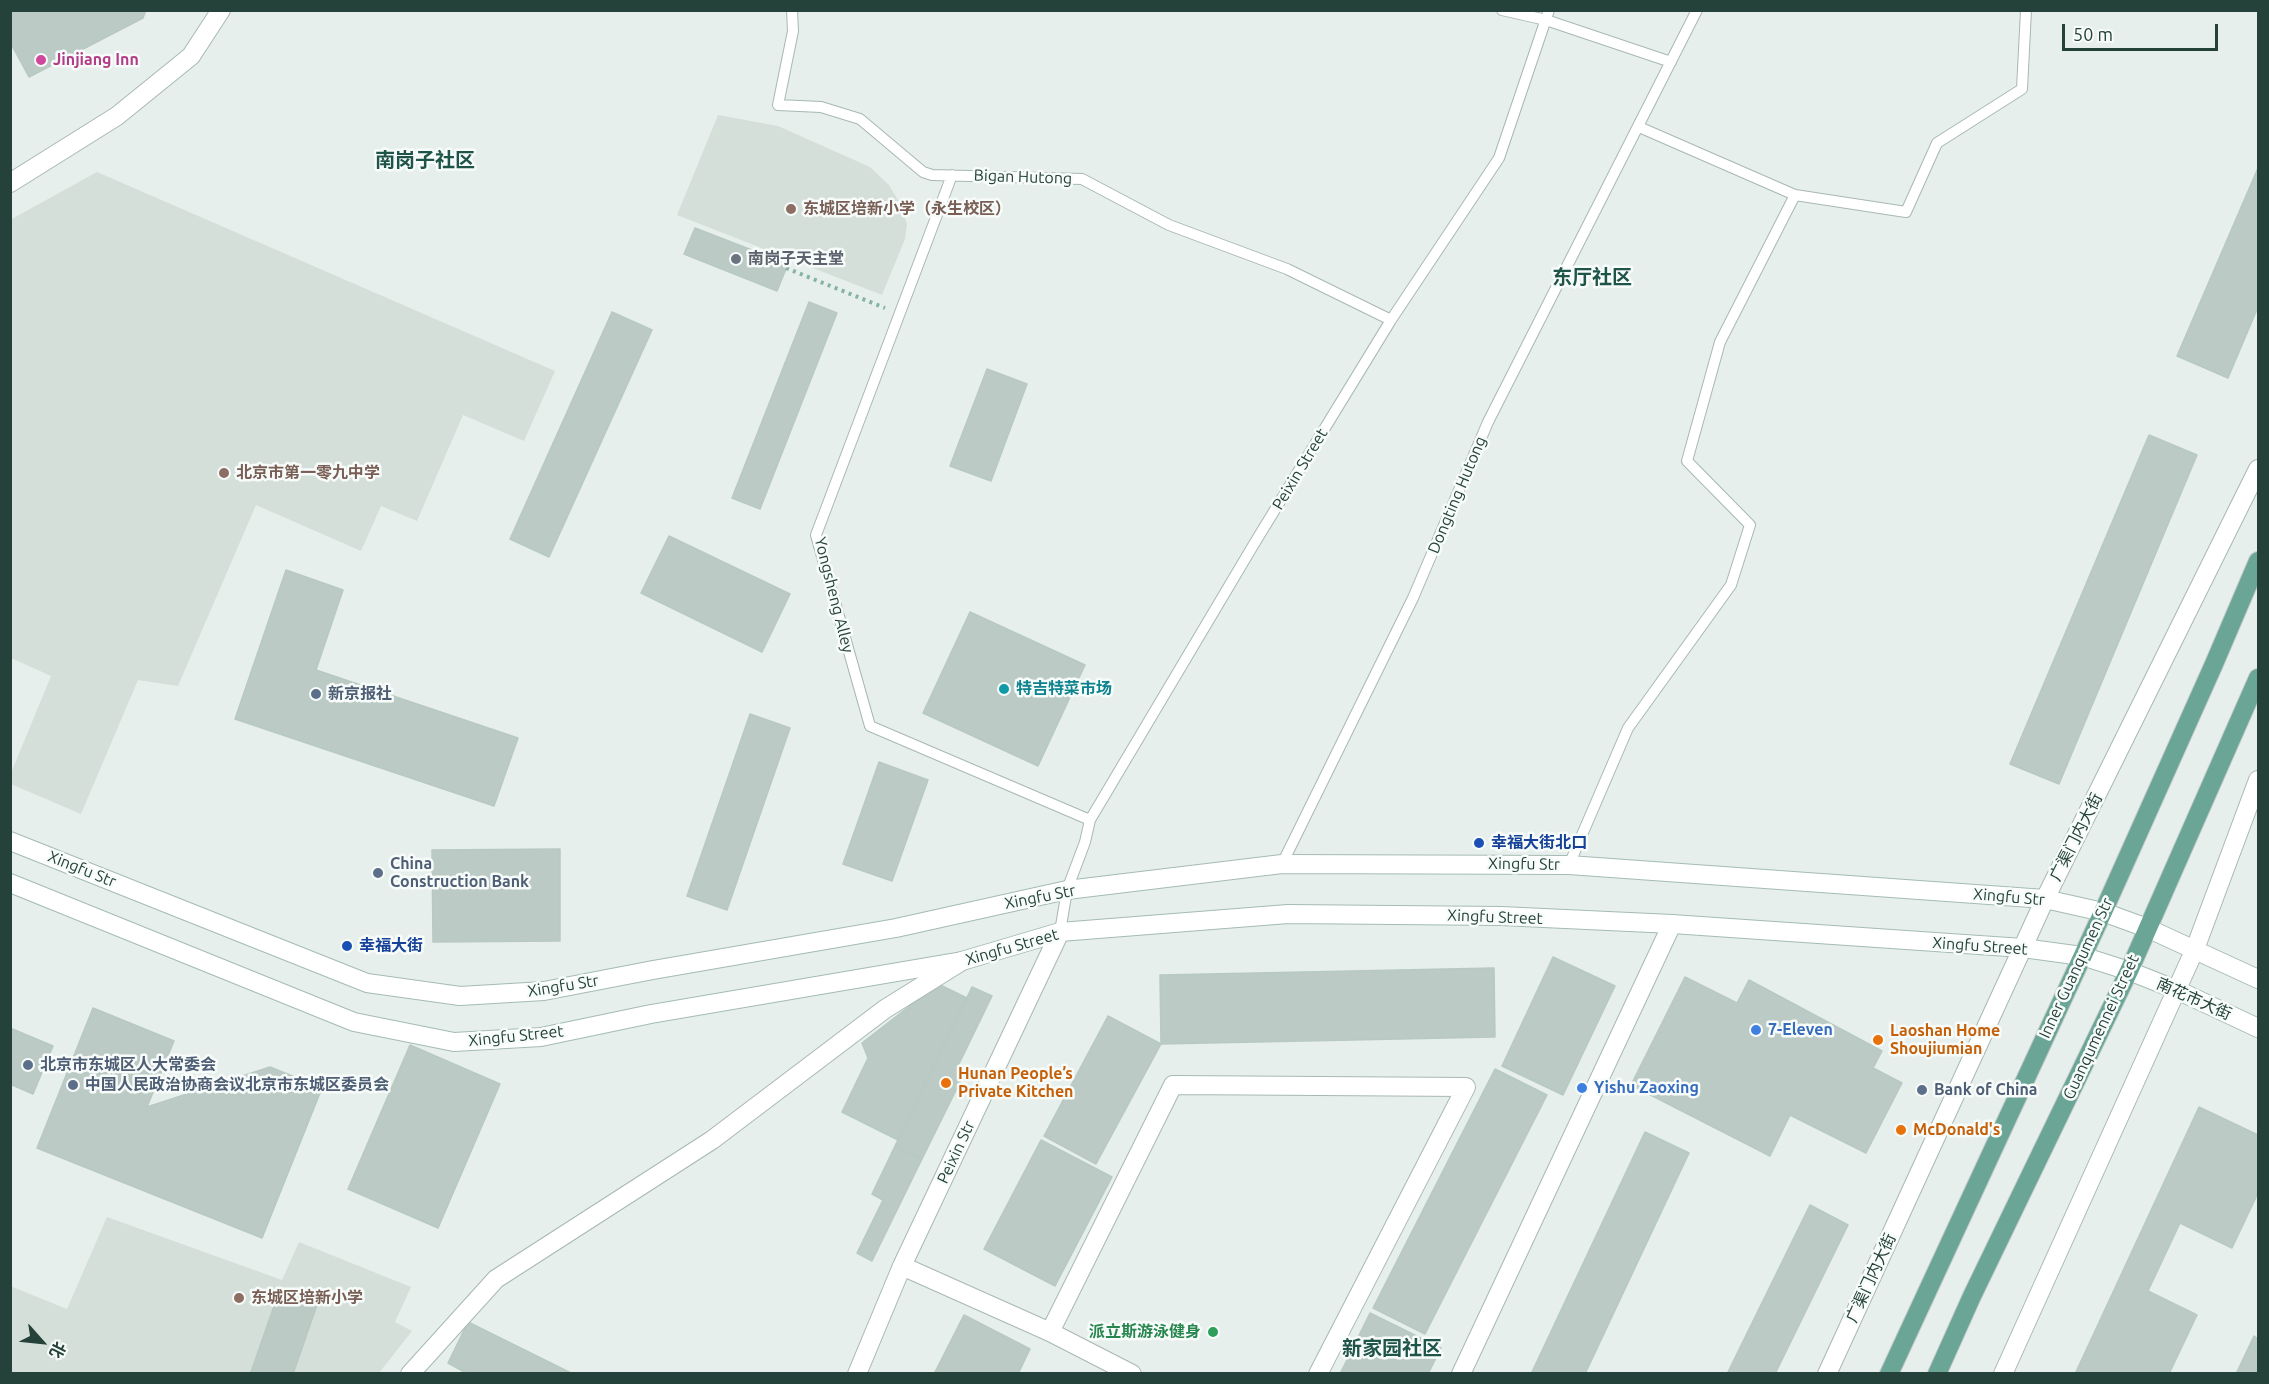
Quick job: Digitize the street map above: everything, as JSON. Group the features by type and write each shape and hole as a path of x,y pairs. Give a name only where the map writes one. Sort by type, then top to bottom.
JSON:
{"main road":[{"name":"Inner Guanqumen Str","path":"1889,1374 2103,912 2259,561"},
{"name":"Guanqumennei Street","path":"1937,1374 1972,1296 2129,971 2259,678"}],"street":[{"path":"10,183 117,116 182,64 191,56 221,10"},
{"name":"广渠门内大街","path":"1827,1374 2045,899 2259,469"},
{"path":"2003,1374 2195,949 2259,780"},
{"name":"Xingfu Str","path":"10,841 367,983 460,996 544,991 896,928 1067,890 1282,864 1569,865 2045,899 2103,912 2147,928"},
{"name":"Xingfu Street","path":"10,883 354,1022 454,1042 541,1037 651,1014 962,962 1060,932 1288,914 1501,916 1672,924 2023,948 2082,956 2129,971"},
{"path":"1461,1374 1672,924"},
{"path":"2147,928 2259,979"},
{"name":"Peixin Str","path":"856,1374 902,1266 1060,932"},
{"path":"410,1374 496,1279 712,1140 885,1009 962,962"},
{"name":"南花市大街","path":"2129,971 2177,990 2259,1028"},
{"path":"1050,1332 1173,1085 1466,1087 1318,1374"},
{"path":"902,1266 1050,1332 1132,1374"}],"lane":[{"name":"Bigan Hutong","path":"792,10 793,31 778,105 821,107 860,119 923,172 932,175 1082,179 1169,225 1287,269 1391,320"},
{"path":"1502,10 1548,15 1671,62"},
{"name":"Dongting Hutong","path":"1282,864 1413,598 1488,422 1697,10"},
{"path":"1639,127 1795,195 1906,212 1937,142 2022,89 2026,10"},
{"name":"Peixin Street","path":"1060,932 1067,890 1085,842 1090,820 1248,554 1391,320 1499,158 1548,15"},
{"name":"Yongsheng Alley","path":"952,175 816,535 870,726 1090,820"},
{"path":"1569,865 1628,728 1731,585 1750,525 1687,461 1720,342 1795,195"}],"path":[{"path":"786,268 900,314"}],"shaded area":[{"name":"东城区培新小学（永生校区）","path":"718,115 778,126 870,167 889,185 899,202 907,224 905,239 882,295 677,215"},
{"name":"北京市第一零九中学","path":"97,172 555,371 524,441 463,415 417,521 381,506 361,551 256,505 178,686 138,680 81,814 11,784 11,773 51,676 11,658 10,220"},
{"name":"东城区培新小学","path":"107,1217 282,1280 299,1242 411,1287 395,1322 412,1331 379,1373 11,1373 10,1286 67,1309"}],"building":[{"name":"Jinjiang Inn","path":"18,10 146,10 143,18 29,77 10,42 10,14"},
{"path":"2258,168 2258,307 2228,378 2177,356"},
{"name":"南岗子天主堂","path":"695,228 788,264 777,291 684,254"},
{"path":"809,302 837,313 760,509 732,498"},
{"path":"612,312 652,330 549,557 510,539"},
{"path":"987,369 1027,384 991,481 950,466"},
{"path":"2149,435 2197,455 2059,784 2010,764"},
{"path":"669,536 790,594 762,652 641,593"},
{"name":"新京报社","path":"286,570 343,590 316,670 518,738 494,806 235,719"},
{"name":"特吉特菜市场","path":"970,612 1085,665 1038,766 923,713"},
{"path":"750,714 790,728 727,910 687,896"},
{"path":"879,762 928,780 892,881 843,864"},
{"path":"560,849 560,941 433,942 432,850"},
{"path":"1553,957 1615,986 1563,1095 1502,1066"},
{"path":"1494,968 1495,1037 1161,1044 1160,975"},
{"path":"1685,977 1737,1003 1749,980 1882,1051 1873,1068 1902,1083 1866,1153 1790,1115 1770,1156 1631,1085"},
{"path":"938,984 967,998 898,1140 842,1112 868,1058 862,1043"},
{"path":"972,987 992,996 958,1066 966,1070 922,1159 895,1146"},
{"path":"93,1008 174,1041 147,1107 270,1067 322,1088 262,1238 37,1148"},
{"path":"1108,1016 1161,1044 1096,1164 1044,1136"},
{"name":"北京市东城区人大常委会","path":"10,1028 53,1046 33,1094 10,1084"},
{"path":"410,1045 500,1084 438,1228 348,1189"},
{"path":"1495,1069 1547,1095 1425,1334 1373,1308"},
{"path":"2199,1107 2258,1135 2258,1193 2232,1248 2180,1223 2148,1291 2197,1315 2169,1374 2075,1374"},
{"path":"1645,1132 1689,1153 1585,1374 1531,1374"},
{"path":"1041,1140 1112,1177 1055,1286 984,1249"},
{"path":"895,1146 922,1159 872,1261 857,1253 883,1200 872,1194"},
{"path":"1810,1205 1848,1225 1775,1374 1727,1374"},
{"path":"280,1289 318,1302 293,1374 255,1374 251,1372"},
{"path":"1370,1313 1441,1348 1428,1374 1340,1374"},
{"path":"964,1315 1030,1349 1018,1374 934,1374"},
{"path":"468,1322 573,1374 468,1374 448,1363"},
{"path":"2254,1336 2258,1339 2258,1374 2236,1374"}],"place":[{"name":"Jinjiang Inn","path":"41,60"},
{"name":"东城区培新小学（永生校区）","path":"791,209"},
{"name":"南岗子天主堂","path":"736,259"},
{"name":"北京市第一零九中学","path":"224,473"},
{"name":"特吉特菜市场","path":"1004,689"},
{"name":"新京报社","path":"316,694"},
{"name":"幸福大街北口","path":"1479,843"},
{"name":"China Construction Bank","path":"378,873"},
{"name":"幸福大街","path":"347,946"},
{"name":"7-Eleven","path":"1756,1030"},
{"name":"Laoshan Home Shoujiumian","path":"1878,1040"},
{"name":"北京市东城区人大常委会","path":"28,1065"},
{"name":"Hunan People’s Private Kitchen","path":"946,1083"},
{"name":"中国人民政治协商会议北京市东城区委员会","path":"73,1085"},
{"name":"Yishu Zaoxing","path":"1582,1088"},
{"name":"Bank of China","path":"1922,1090"},
{"name":"McDonald's","path":"1901,1130"},
{"name":"东城区培新小学","path":"239,1298"},
{"name":"派立斯游泳健身","path":"1213,1332"}],"district":[{"name":"南岗子社区","path":"425,160"},
{"name":"东厅社区","path":"1592,277"},
{"name":"新家园社区","path":"1392,1348"}]}
